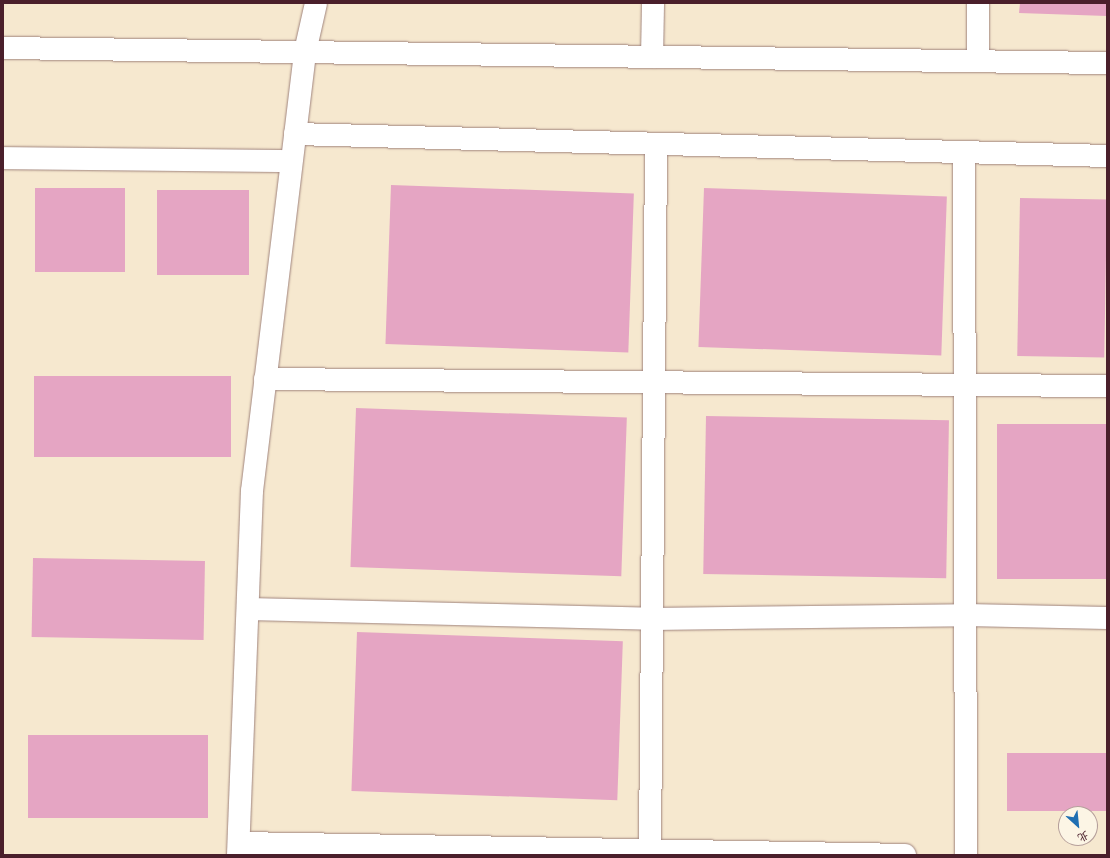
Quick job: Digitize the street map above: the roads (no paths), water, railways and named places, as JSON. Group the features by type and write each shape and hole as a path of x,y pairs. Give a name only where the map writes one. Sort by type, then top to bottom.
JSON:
{"lane":[{"path":"316,3 305,52 252,491 239,849 650,850 905,855"},
{"path":"652,57 653,3"},
{"path":"978,3 978,61"},
{"path":"3,48 1107,62"},
{"path":"295,134 1107,156"},
{"path":"650,850 656,144"},
{"path":"964,152 966,855"},
{"path":"3,158 291,161"},
{"path":"265,379 654,384 1107,386"},
{"path":"248,609 652,619 966,615 1107,618"}]}
